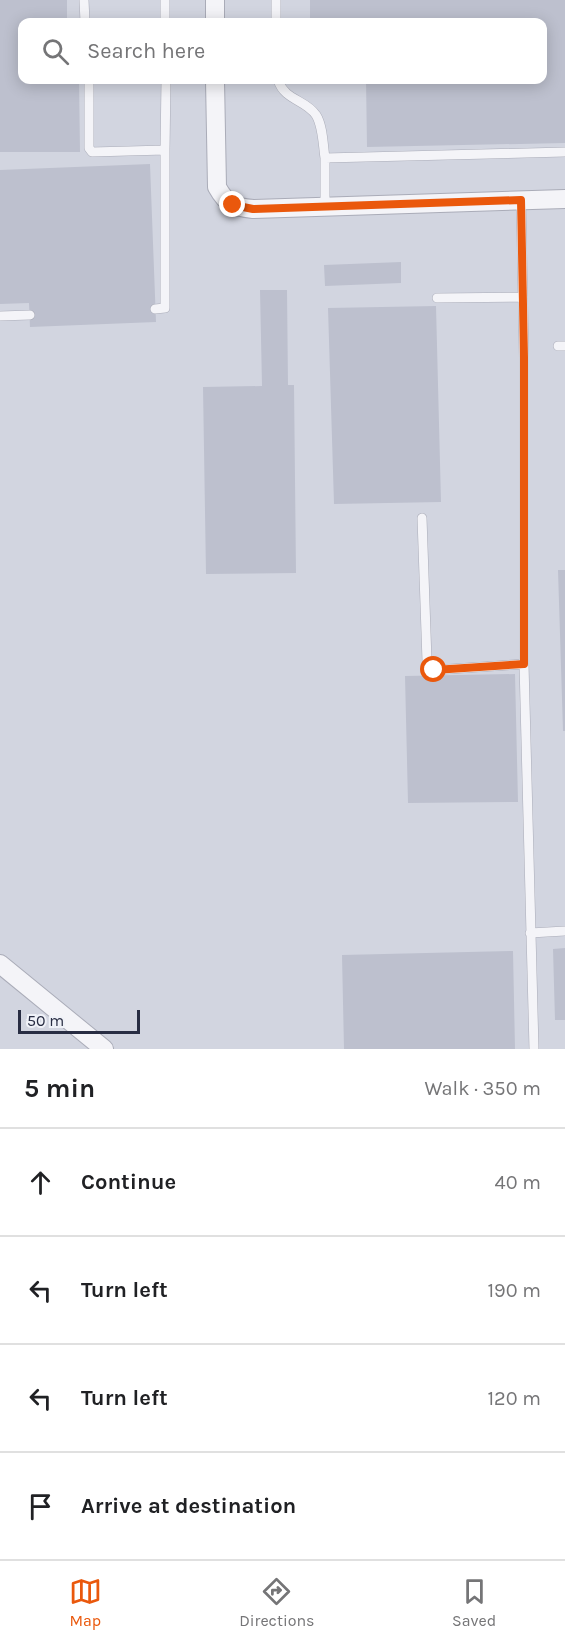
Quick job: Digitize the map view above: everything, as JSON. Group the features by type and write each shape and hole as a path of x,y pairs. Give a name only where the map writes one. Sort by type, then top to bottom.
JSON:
{"street":[{"path":"215,0 215,18"},
{"path":"216,84 218,187 224,199 233,205 253,209 565,199"},
{"path":"0,964 105,1049"}],"lane":[{"path":"84,0 85,18"},
{"path":"165,0 165,18"},
{"path":"276,0 276,18"},
{"path":"89,84 89,148 92,152 165,150"},
{"path":"155,309 165,308 166,84"},
{"path":"280,84 286,94 315,114 320,125 325,158 325,207"},
{"path":"325,158 565,152"},
{"path":"521,200 524,664 534,1049"},
{"path":"437,298 523,297"},
{"path":"0,316 30,315"},
{"path":"422,518 429,667 434,670 524,664"},
{"path":"530,933 565,931"}],"shaded area":[{"path":"0,0 565,0 565,1049 0,1049"}],"building":[{"path":"0,0 67,0 67,18 18,18 18,84 79,84 80,152 0,152"},
{"path":"310,0 565,0 565,143 367,147 366,84 547,84 547,18 310,18"},
{"path":"150,164 156,322 30,327 29,303 0,304 0,170"},
{"path":"401,262 401,283 325,286 324,265"},
{"path":"260,290 287,290 288,385 294,385 296,573 206,574 203,387 262,386"},
{"path":"436,306 441,502 334,504 328,308"},
{"path":"558,570 565,570 565,731 563,731"},
{"path":"515,674 518,802 408,803 405,676"},
{"path":"565,948 565,1020 555,1020 553,949"},
{"path":"513,951 515,1049 344,1049 342,955"}],"route":[{"path":"233,205 253,209 521,200 524,357 524,664 434,670"}]}
